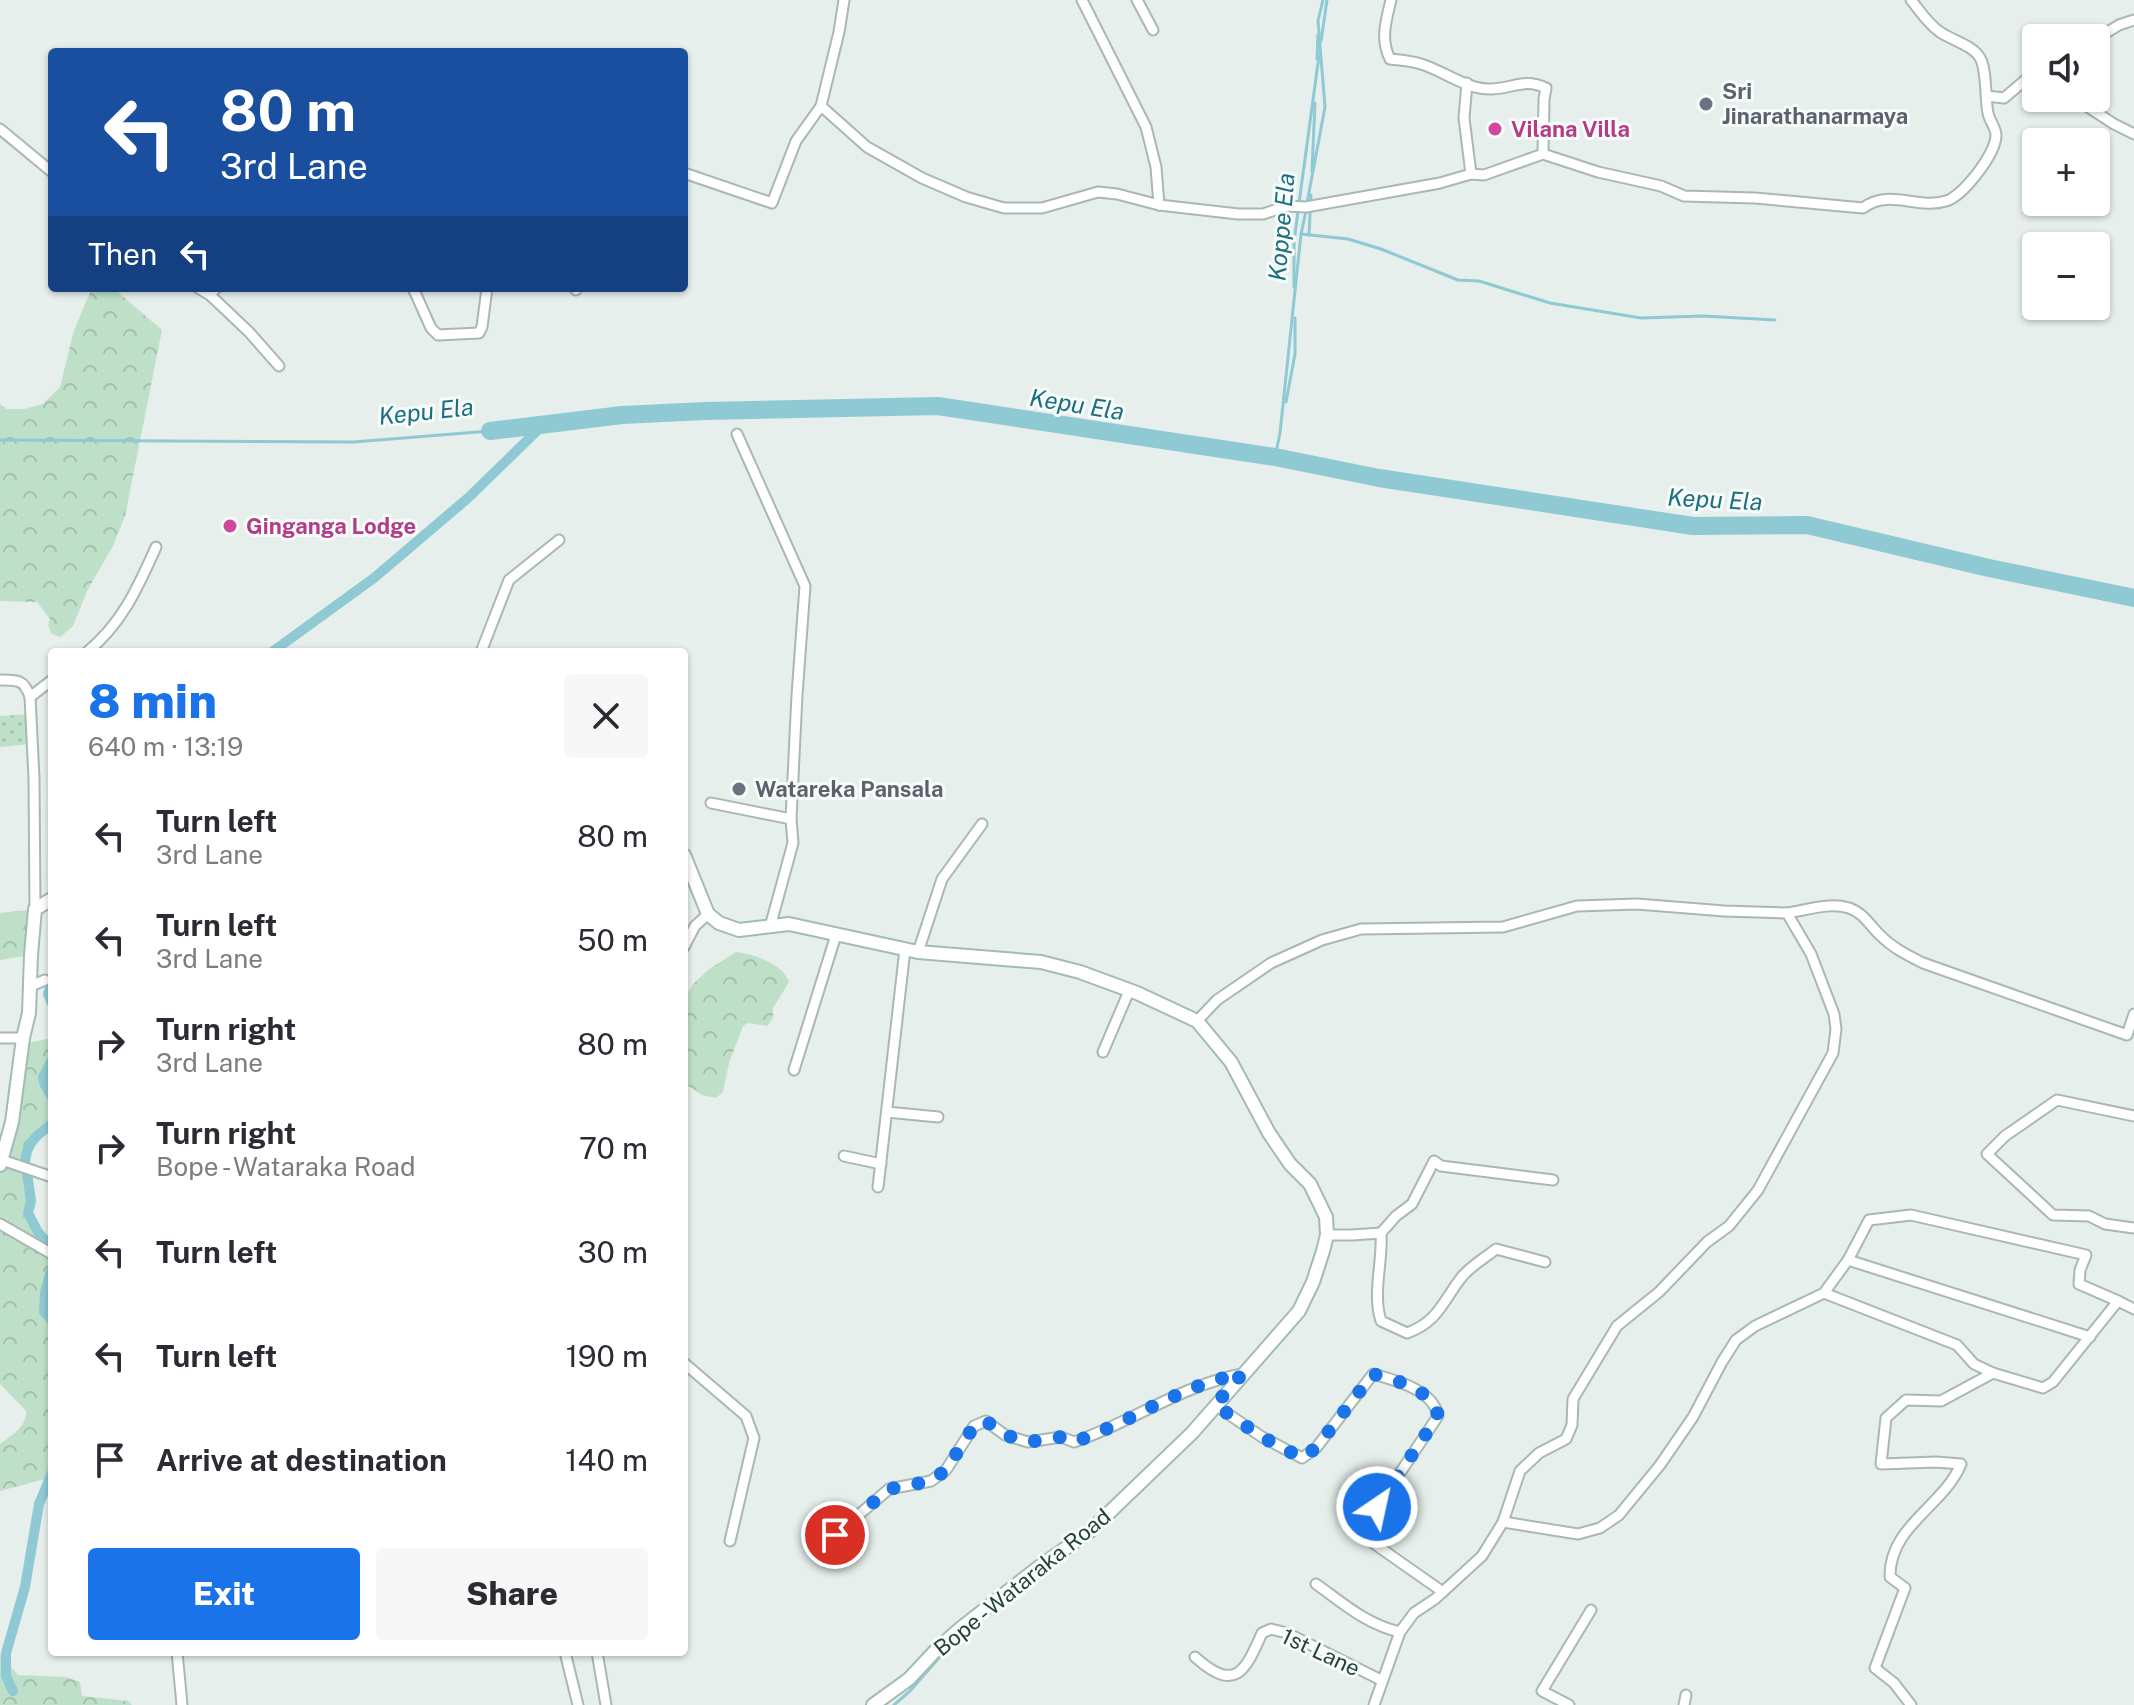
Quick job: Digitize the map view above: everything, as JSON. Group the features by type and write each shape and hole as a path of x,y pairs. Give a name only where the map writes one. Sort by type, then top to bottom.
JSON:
{"street":[{"path":"688,174 772,203 796,141 821,106 844,0"},
{"path":"1082,0 1146,127 1156,167 1159,205"},
{"path":"1137,0 1153,30"},
{"path":"1391,0 1384,27 1385,48 1390,59 1421,64 1452,79 1491,89 1533,83 1546,88 1543,154"},
{"path":"821,106 867,147 922,178 966,197 1004,208 1042,208 1098,192 1159,205 1263,214 1287,206 1306,207 1440,183 1471,174 1484,175 1543,154 1598,172 1661,186 1684,196 1755,198 1863,208 1872,201 1892,198 1919,203 1947,201 1963,190 1991,153 1997,134 1987,111 1980,58 1962,42 1941,33 1929,23 1911,0"},
{"path":"2110,30 2134,20"},
{"path":"1467,83 1464,118 1471,174"},
{"path":"1987,96 2004,98 2022,83"},
{"path":"2096,112 2134,134"},
{"path":"0,129 48,169"},
{"path":"214,292 279,366"},
{"path":"415,292 431,328 438,335 479,333 486,292"},
{"path":"737,434 805,586 791,819 793,843 770,927"},
{"path":"483,648 509,580 559,540"},
{"path":"92,648 132,600 156,547"},
{"path":"0,680 18,680 27,687 30,697 35,909 29,1013 12,1122 1,1163 48,1176"},
{"path":"30,697 48,683"},
{"path":"711,803 791,819"},
{"path":"878,1187 912,951 942,879 982,824"},
{"path":"688,865 708,914 719,923 739,930 789,924 912,951 1041,962 1080,972 1197,1021 1231,1062 1283,1154 1310,1184 1326,1217 1327,1235 1381,1233 1412,1204 1434,1161 1441,1166 1553,1180"},
{"path":"35,909 48,901"},
{"path":"1197,1021 1217,1000 1271,963 1322,940 1361,929 1503,927 1577,906 1637,904 1787,913 1838,906 1852,909 1898,951 1923,963 2130,1037 2134,1014"},
{"path":"1374,1705 1400,1632 1414,1613 1435,1599 1482,1556 1503,1522 1520,1471 1539,1453 1566,1439 1572,1425 1573,1399 1617,1326 1659,1292 1707,1242 1729,1226 1758,1190 1833,1053 1834,1014 1811,954 1787,913"},
{"path":"688,939 695,926 708,914"},
{"path":"794,1070 836,935"},
{"path":"31,986 45,980"},
{"path":"1103,1052 1129,991"},
{"path":"0,1038 23,1038"},
{"path":"2134,1116 2057,1100 2005,1136 1987,1154 2053,1215 2089,1216 2105,1224 2134,1228"},
{"path":"887,1112 938,1117"},
{"path":"844,1156 881,1164"},
{"path":"1503,1522 1578,1534 1600,1528 1619,1515 1660,1465 1693,1417 1736,1340 1755,1326 1824,1293 1848,1260 1869,1220 1911,1215 2086,1255 2079,1284 2134,1309"},
{"path":"0,1224 48,1252"},
{"path":"1381,1233 1376,1305 1381,1321 1407,1333 1420,1329 1434,1316 1462,1276 1496,1249 1545,1262"},
{"name":"Bope - Wataraka Road","path":"873,1705 909,1679 961,1628 1090,1531 1176,1449 1299,1311 1313,1282 1327,1235"},
{"path":"1848,1260 2090,1337"},
{"path":"1824,1293 1957,1345 1974,1364 1993,1373 2043,1388 2053,1382 2118,1301"},
{"path":"688,1366 746,1416 754,1438 730,1541"},
{"path":"1911,1705 1894,1683 1875,1668 1905,1588 1890,1577 1890,1563 1909,1527 1956,1475 1961,1464 1881,1464 1886,1418 1906,1400 1941,1401 1993,1373"},
{"path":"835,1535 889,1489 931,1481 946,1470 974,1426 986,1421 1005,1435 1028,1442 1061,1437 1074,1442 1107,1431 1150,1406 1216,1378 1242,1374"},
{"path":"1215,1405 1262,1437 1302,1458 1316,1448 1373,1374 1396,1380 1420,1393 1436,1407 1438,1416 1362,1530 1366,1538 1443,1592"},
{"path":"1316,1584 1369,1622 1400,1632"},
{"path":"1569,1705 1542,1691 1591,1610"},
{"name":"1st Lane","path":"1195,1657 1210,1670 1229,1676 1240,1673 1250,1660 1262,1633 1271,1629 1287,1633 1381,1680"},
{"path":"177,1656 182,1705"},
{"path":"566,1656 578,1705"},
{"path":"598,1656 606,1705"}],"green space":[{"path":"90,292 118,292 162,330 125,516 73,626 60,637 52,634 48,625 50,619 37,602 0,601 0,404 6,409 24,409 43,404 60,387 74,330"},
{"path":"32,714 32,744 0,747 0,716"},
{"path":"35,909 31,955 0,960 0,913"},
{"path":"736,952 774,965 789,982 773,1008 773,1018 767,1026 748,1023 743,1026 729,1063 723,1092 716,1098 702,1095 688,1086 688,993 709,969"},
{"path":"48,1039 48,1068 43,1077 48,1090 48,1127 30,1143 26,1159 32,1182 28,1213 48,1244 44,1312 48,1316 48,1478 0,1491 0,1444 14,1434 26,1417 26,1411 0,1384 0,1173 23,1044"},
{"path":"0,1654 18,1675 66,1677 80,1682 82,1696 128,1701 132,1705 0,1705"}],"waterway":[{"path":"1307,203 1325,107 1318,21 1323,0"},
{"name":"Koppe Ela","path":"1321,41 1327,0"},
{"name":"Koppe Ela","path":"1317,59 1318,35"},
{"name":"Koppe Ela","path":"1299,203 1319,56"},
{"path":"1312,171 1315,103"},
{"path":"1309,235 1311,195"},
{"name":"Koppe Ela","path":"1294,287 1298,211"},
{"path":"1275,457 1306,211"},
{"path":"1301,234 1348,239 1458,280 1479,281 1550,303 1641,318 1703,316 1775,320"},
{"name":"Koppe Ela","path":"1286,402 1295,354 1295,318"},
{"name":"Kepu Ela","path":"490,431 622,415 938,406 1275,457 1379,478 1693,526 1807,525 2134,598"},
{"path":"278,648 374,578 468,498 543,425"},
{"name":"Kepu Ela","path":"0,440 354,442 490,431"},
{"path":"48,1068 43,1077 48,1090"},
{"path":"25,1162 28,1149 48,1127"},
{"path":"27,1173 31,1201 28,1213 48,1244"},
{"path":"48,1282 44,1312 48,1316"},
{"path":"13,1691 6,1676 6,1653 25,1587 39,1504 48,1483"},
{"path":"894,1705 945,1651"}],"place":[{"name":"Sri Jinarathanarmaya","path":"1706,104"},
{"name":"Vilana Villa","path":"1495,129"},
{"name":"Ginganga Lodge","path":"230,526"},
{"name":"Watareka Pansala","path":"739,789"}],"route":[{"path":"835,1535 889,1489 931,1481 946,1470 974,1426 986,1421 1005,1435 1028,1442 1061,1437 1074,1442 1107,1431 1150,1406 1216,1378 1242,1374 1215,1405 1262,1437 1302,1458 1316,1448 1373,1374 1396,1380 1420,1393 1436,1407 1438,1416 1377,1507"}]}
